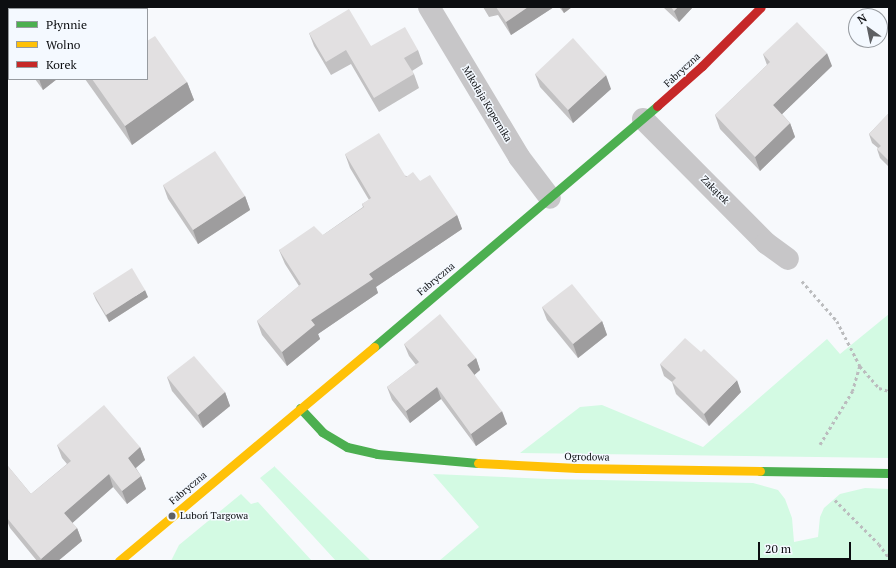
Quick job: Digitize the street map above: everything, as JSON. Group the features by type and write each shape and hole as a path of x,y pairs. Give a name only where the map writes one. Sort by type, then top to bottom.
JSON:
{"street":[{"name":"Mikołaja Kopernika","path":"429,7 519,157 550,198"},
{"name":"Fabryczna","path":"119,561 643,119 702,66 761,7"},
{"name":"Zakątek","path":"643,119 766,243 788,259"},
{"name":"Ogrodowa","path":"300,408 322,432 346,447 377,454 561,468 889,473"}],"path":[{"path":"788,259 799,277 837,321 860,366 879,388 889,391"},
{"path":"860,366 853,391 821,442 817,452 818,471 829,494 889,558"}],"green space":[{"path":"889,314 889,458 520,453 580,407 602,405 703,447 827,339 840,354"},
{"path":"275,466 371,561 336,561 260,478"},
{"path":"433,474 548,479 753,483 778,490 785,499 792,518 794,542 818,537 820,517 824,508 840,494 865,488 889,489 889,561 439,561 479,527"},
{"path":"241,494 251,504 258,502 312,561 171,561 179,545"}],"building":[{"path":"7,7 72,8 8,8 8,32"},
{"path":"496,7 528,7 506,22"},
{"path":"671,7 678,7 674,11"},
{"path":"349,9 371,46 405,27 418,50 404,58 414,74 374,98 346,50 326,62 309,33"},
{"path":"797,22 827,53 773,105 790,123 755,157 715,115 770,62 763,54"},
{"path":"155,36 187,82 125,126 93,80 148,80 148,40"},
{"path":"573,38 606,75 568,110 535,74"},
{"path":"889,113 889,161 877,149 881,146 869,134"},
{"path":"379,133 406,177 413,172 420,181 430,175 457,215 369,274 373,279 311,320 315,325 282,352 257,321 301,284 279,250 314,226 323,235 364,207 362,204 371,198 345,154"},
{"path":"215,151 245,196 193,230 163,185"},
{"path":"132,268 145,290 106,315 93,293"},
{"path":"572,284 602,321 573,344 542,307"},
{"path":"440,314 476,358 467,365 502,411 471,434 437,387 406,411 387,387 419,362 404,344"},
{"path":"685,338 701,352 704,349 737,380 704,414 672,382 676,378 660,364"},
{"path":"194,356 225,392 198,415 167,377"},
{"path":"104,405 140,447 128,458 141,476 122,491 109,474 64,513 77,528 41,559 7,518 7,465 31,494 71,461 57,445"}],"traffic: fast":[{"path":"374,347 657,106"},
{"path":"300,408 322,432 347,447 377,454 478,463"},
{"path":"760,471 889,473"}],"traffic: slow":[{"path":"119,561 374,347"},
{"path":"478,463 577,468 760,471"}],"traffic: jam":[{"path":"657,106 702,66 761,7"}],"place":[{"name":"Luboń Targowa","path":"172,516"}]}
